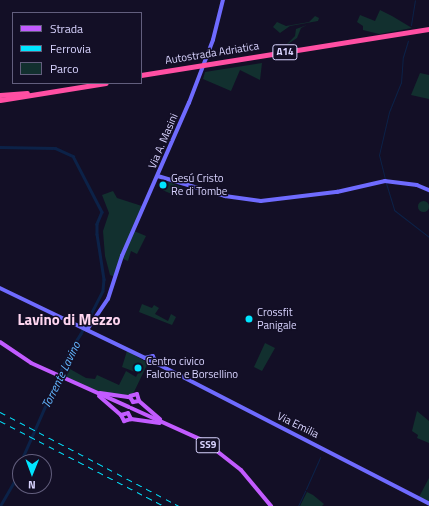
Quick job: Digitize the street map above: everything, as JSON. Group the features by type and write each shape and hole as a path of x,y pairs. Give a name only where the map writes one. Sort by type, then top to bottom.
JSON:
{"highway":[{"name":"Autostrada Adriatica","path":"142,76 429,30"},
{"path":"0,97 83,84"},
{"path":"0,97 98,84"}],"main road":[{"name":"SS9","path":"0,342 13,353 52,373 204,441 240,470 270,506"},
{"path":"88,389 128,396 133,402 139,401 172,426"},
{"path":"88,389 121,415 128,413 131,419 172,426"}],"street":[{"name":"Via A. Masini","path":"86,330 108,299 122,256 189,103 214,38 222,0"},
{"path":"159,174 225,196 261,201 337,192 385,181 416,185 429,190"},
{"name":"Via Emilia","path":"0,288 158,364 429,503"}],"green space":[{"path":"380,10 412,28 379,34 363,30 363,26 357,22 360,15 375,21"},
{"path":"315,16 319,18 318,21 290,26 280,33 273,27 277,22 286,26 309,22"},
{"path":"307,25 301,28 297,38 285,46 295,36 296,29"},
{"path":"262,63 260,80 240,70 231,91 203,79 205,72"},
{"path":"420,73 429,75 429,99 411,95"},
{"path":"167,181 183,188 178,197 163,190"},
{"path":"113,191 117,198 145,207 134,231 146,236 137,254 131,251 128,261 123,259 115,277 110,275 105,256 103,231 109,213 102,195"},
{"path":"421,201 425,201 427,202 427,210 421,211 418,208 418,204"},
{"path":"142,304 152,308 154,305 159,308 155,314 168,321 171,314 176,317 172,325 139,312"},
{"path":"265,343 275,348 262,371 254,367"},
{"path":"127,351 148,363 132,396 101,392 65,378 70,369 86,378 95,379 97,375 119,385 126,371 136,377 138,373 122,367"},
{"path":"417,411 429,421 429,443 417,438 418,435 412,431"},
{"path":"429,478 429,501 419,497"},
{"path":"307,492 324,504 322,506 300,506"}],"waterway":[{"path":"411,25 415,0"},
{"path":"385,179 379,155 389,112 401,83 403,57 408,41"},
{"name":"Torrente Lavino","path":"0,147 55,148 73,156 102,212 97,224 97,234 104,279 103,291 81,334 70,351 25,454"},
{"path":"386,183 394,210 429,237"},
{"path":"306,489 320,457"},
{"name":"Torrente Lavino","path":"0,506 12,485"},
{"path":"298,506 305,491"}],"railway":[{"path":"0,412 179,506"},
{"path":"0,421 164,506"}],"place":[{"name":"Gesú Cristo Re di Tombe","path":"163,185"},
{"name":"Crossfit Panigale","path":"249,319"},
{"name":"Centro civico Falcone e Borsellino","path":"138,368"}],"district":[{"name":"Lavino di Mezzo","path":"69,320"}]}
